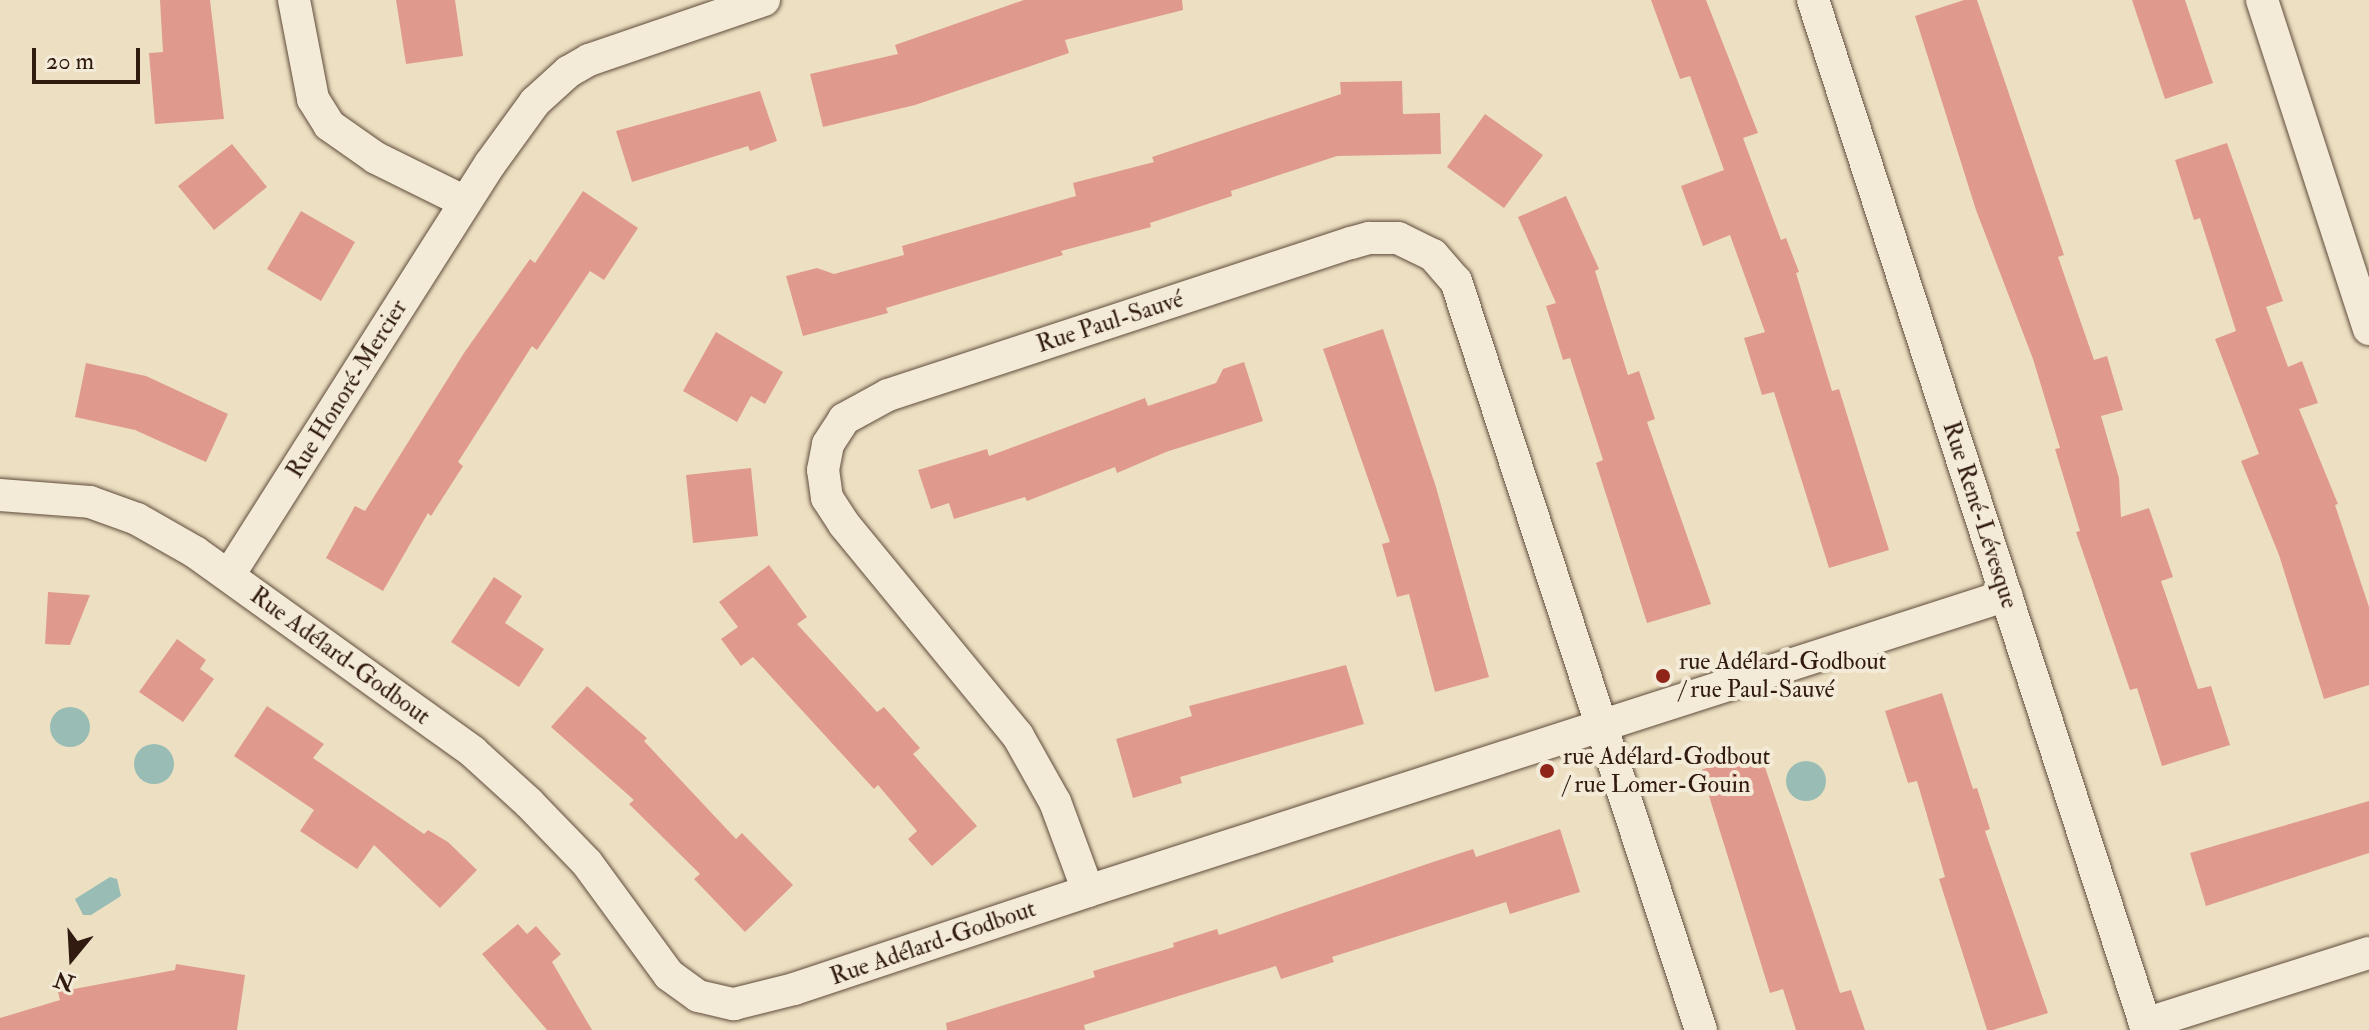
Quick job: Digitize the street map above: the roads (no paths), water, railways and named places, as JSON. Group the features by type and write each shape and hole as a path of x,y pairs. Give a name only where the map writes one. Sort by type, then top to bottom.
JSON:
{"street":[{"path":"294,0 313,99 329,125 376,158 465,202"},
{"name":"Rue Honoré-Mercier","path":"229,575 465,202 521,119 568,72 614,50 764,0"},
{"name":"Rue René-Lévesque","path":"1813,0 2146,1027"},
{"path":"2262,0 2369,329"},
{"name":"Rue Paul-Sauvé","path":"1088,891 1055,802 1018,736 834,509 824,485 828,444 844,419 888,395 1351,243 1384,236 1410,241 1433,255 1456,281 1701,1030"},
{"name":"Rue Adélard-Godbout","path":"0,495 57,497 114,509 161,531 229,575 502,777 587,863 669,975 698,996 716,1003 757,1001 2007,595"},
{"path":"2146,1027 2369,953"}],"water":[{"path":"70,707 84,713 90,727 84,741 70,747 56,741 50,727 56,713"},
{"path":"154,744 168,750 174,764 168,778 154,784 140,778 134,764 140,750"},
{"path":"1806,761 1820,767 1826,781 1820,795 1806,801 1792,795 1786,781 1792,767"},
{"path":"110,877 117,879 121,896 91,915 83,915 75,899"}],"place":[{"name":"rue Adélard-Godbout / rue Paul-Sauvé","path":"1663,676"},
{"name":"rue Adélard-Godbout / rue Lomer-Gouin","path":"1547,771"}]}
